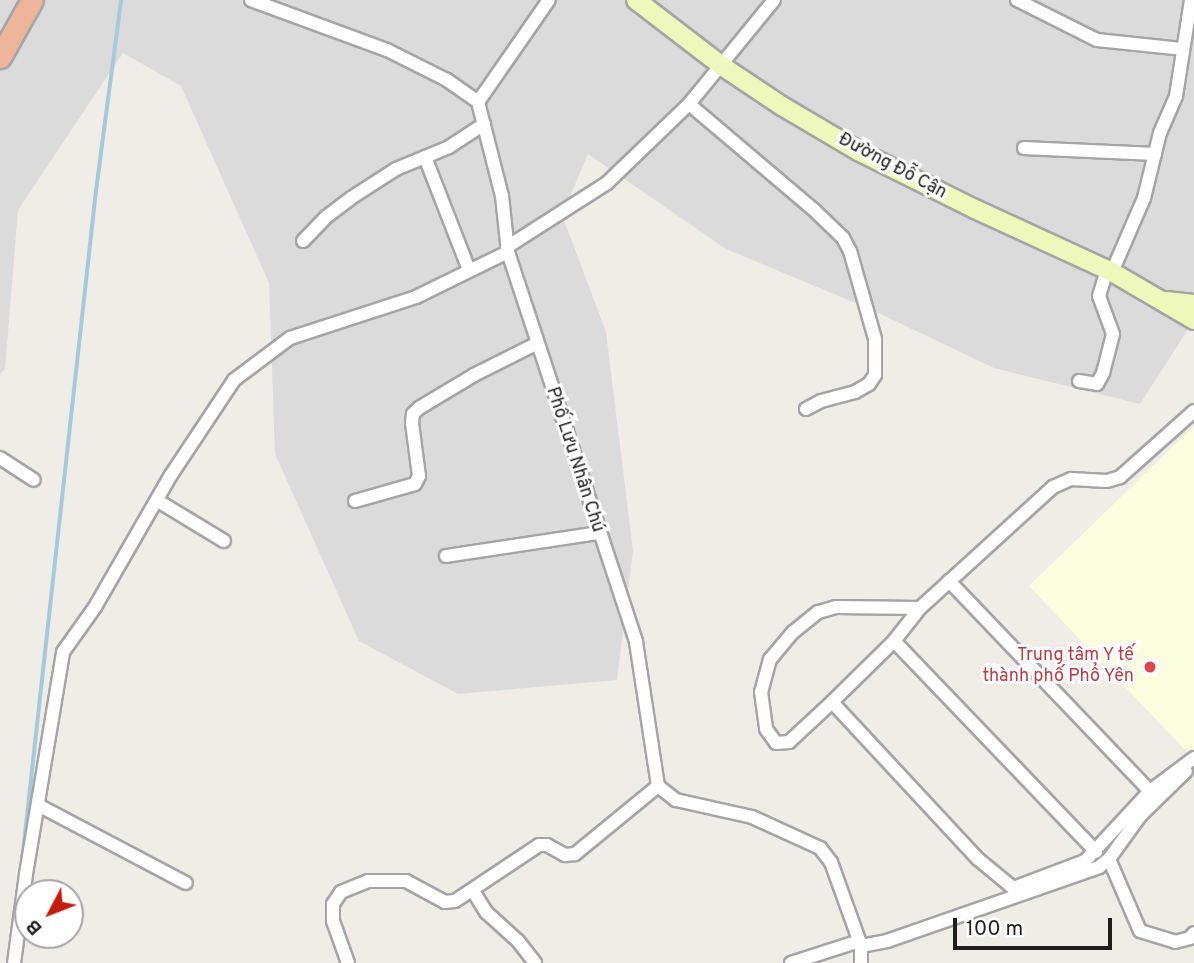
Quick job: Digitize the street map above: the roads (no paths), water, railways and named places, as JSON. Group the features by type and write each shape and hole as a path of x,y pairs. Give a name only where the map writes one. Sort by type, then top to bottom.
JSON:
{"highway":[{"path":"0,57 32,0"}],"main road":[{"name":"Đường Đỗ Cận","path":"636,0 722,66 782,106 858,151 975,209 1109,270 1166,301 1194,320"},
{"name":"Đường Đỗ Cận","path":"1166,301 1194,304"}],"street":[{"path":"251,0 387,50 447,80 478,102 549,0"},
{"path":"14,963 63,652 95,607 158,502 171,475 234,380 276,346 303,332 416,297 507,249 596,192 689,104 774,0"},
{"path":"1017,0 1097,40 1187,53"},
{"path":"1079,381 1097,384 1103,373 1113,334 1099,296 1144,198 1155,154 1176,96 1187,53 1191,0"},
{"name":"Phố Lưu Nhân Chú","path":"478,102 502,196 507,249 598,533 636,642 658,786"},
{"path":"689,104 813,209 843,239 850,251 875,339 875,375 869,384 855,392 821,401 806,409"},
{"path":"303,241 326,217 351,198 397,169 449,147 484,124"},
{"path":"1024,148 1155,154"},
{"path":"425,157 469,270"},
{"path":"355,501 415,484 419,475 412,423 413,414 419,408 474,374 536,344"},
{"path":"920,608 836,607 818,612 793,632 770,659 761,691 766,729 776,743 789,742 894,641 920,608 1053,487 1071,479 1107,481 1120,477 1194,411"},
{"path":"0,457 34,480"},
{"path":"158,502 224,541"},
{"path":"446,556 598,533"},
{"path":"949,580 1150,791"},
{"path":"894,641 1096,852"},
{"path":"832,702 978,859 1013,888 1068,869 1096,852 1150,791 1194,760"},
{"path":"791,963 860,944 887,941 1099,867 1109,859 1140,816 1194,760"},
{"path":"348,963 333,921 333,904 341,892 368,881 406,881 450,903 473,891 539,845 547,845 565,855 575,854 658,786 676,800 752,817 820,848 831,862 860,944 861,963"},
{"path":"38,805 186,883"},
{"path":"1109,859 1140,931 1147,936 1175,942 1190,938 1194,933"},
{"path":"473,891 486,912 519,941 535,963"}],"waterway":[{"path":"21,870 96,191 121,0"}],"place":[{"name":"Trung tâm Y tế thành phố Phổ Yên","path":"1150,667"}]}
